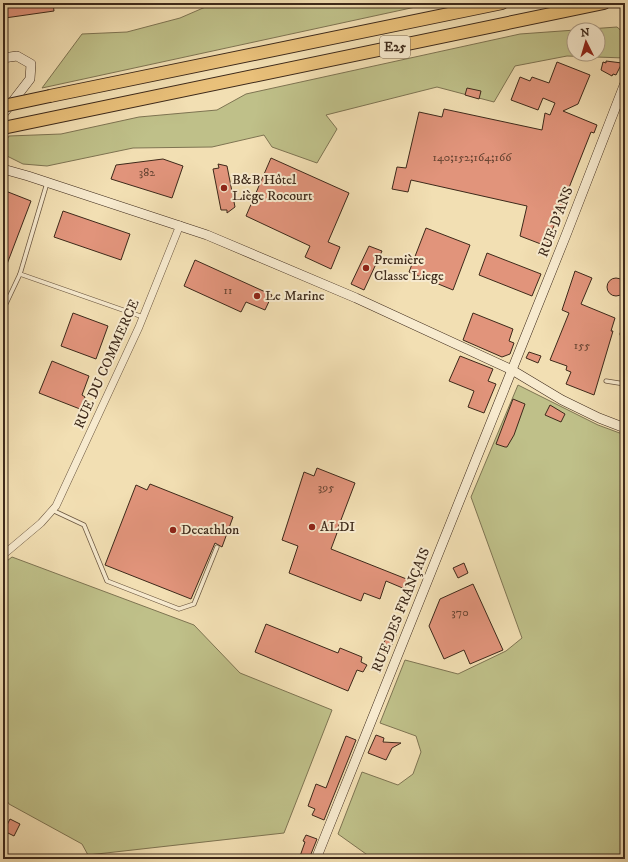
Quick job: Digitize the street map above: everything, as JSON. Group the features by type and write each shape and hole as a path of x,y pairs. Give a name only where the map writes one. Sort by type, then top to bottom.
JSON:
{"highway":[{"name":"E25","path":"3,106 502,3"},
{"name":"E25","path":"3,128 604,3"}],"main road":[{"path":"3,58 17,56 31,64 30,79 3,114"},
{"name":"RUE D'ANS","path":"512,370 625,82"},
{"path":"3,169 48,182 207,234 356,298 512,370 562,400 599,418 625,428"},
{"name":"RUE DES FRANÇAIS","path":"316,859 512,370"}],"street":[{"name":"RUE DU COMMERCE","path":"3,555 41,523 56,506 84,448 143,316 180,225"}],"lane":[{"path":"3,310 20,274 48,182"},
{"path":"20,274 143,316"},
{"path":"606,381 625,384"},
{"path":"52,510 84,525 107,581 179,609 194,604 217,547"}],"green space":[{"path":"221,3 434,3 42,88 82,34 127,32 180,18 210,5"},
{"path":"617,27 625,34 625,58 606,57 606,28"},
{"path":"566,31 566,56 515,66 494,102 437,87 326,115 337,129 317,163 272,147 264,135 212,147 133,148 47,166 23,164 3,154 3,146 9,136 61,134 139,117 217,110 246,94 520,34"},
{"path":"518,385 598,425 625,435 625,859 373,859 338,834 362,772 398,785 413,774 421,752 416,736 380,723 405,660 458,674 506,651 522,638 471,497"},
{"path":"12,557 194,625 240,673 332,710 284,833 88,855 82,844 9,804 3,794 3,564"}],"building":[{"path":"3,3 53,3 54,11 5,18"},
{"path":"557,62 590,75 578,104 563,111 597,125 594,133 591,132 546,246 520,236 527,206 411,180 408,192 392,189 397,167 406,168 419,112 442,117 444,109 542,130 545,113 550,115 555,103 543,98 538,110 511,100 520,77 530,81 532,77 549,83"},
{"path":"603,62 622,63 616,75 613,74 612,76 601,70"},
{"path":"467,88 481,91 479,99 465,95"},
{"path":"271,158 349,193 328,242 340,247 331,269 305,257 310,246 246,216"},
{"path":"163,159 183,166 172,198 111,179 116,165"},
{"name":"B&B Hôtel Liège Rocourt","path":"218,164 227,166 235,207 227,213 227,210 221,210 213,169 219,168"},
{"path":"3,190 31,201 4,272 3,272"},
{"path":"63,211 130,234 121,260 54,237"},
{"path":"426,228 470,245 453,290 409,272"},
{"name":"Première Classe Liege","path":"369,246 382,251 364,290 351,284"},
{"path":"487,253 541,274 532,296 479,275"},
{"path":"195,260 272,295 265,310 246,302 241,312 184,286"},
{"path":"575,271 592,278 581,304 615,318 611,331 613,331 594,395 566,384 571,372 566,370 567,366 550,360 569,313 562,310"},
{"path":"616,278 622,281 625,287 622,293 616,296 610,293 607,287 610,281"},
{"path":"73,313 108,326 96,359 61,346"},
{"path":"473,313 513,329 509,341 514,343 510,354 502,357 463,340"},
{"path":"529,352 541,356 538,363 526,358"},
{"path":"460,356 493,369 488,381 496,384 484,413 468,407 474,391 449,381"},
{"path":"52,361 89,376 82,395 85,397 80,409 39,393"},
{"path":"513,399 525,404 514,435 507,447 505,447 496,444"},
{"path":"550,405 565,414 561,422 545,415"},
{"path":"317,468 355,483 331,549 409,580 405,589 386,581 380,599 364,593 361,601 289,573 298,546 282,540 304,472 314,476"},
{"name":"Decathlon","path":"150,484 233,517 222,547 215,543 191,599 105,565 136,485 147,490"},
{"path":"464,563 468,573 458,578 453,568"},
{"path":"473,584 503,650 470,664 464,650 444,659 429,626 440,599"},
{"path":"266,624 338,653 340,648 362,657 361,662 367,665 363,672 357,670 348,691 255,652"},
{"path":"390,627 398,630 387,656 380,653"},
{"path":"376,735 384,738 383,742 401,743 392,748 386,760 368,753"},
{"path":"346,736 356,740 324,820 312,815 315,809 308,806 316,784 326,788"},
{"path":"10,819 20,824 14,836 4,831"},
{"path":"306,835 317,839 309,859 299,859 305,842 303,841"}],"place":[{"name":"B&B Hôtel Liège Rocourt","path":"224,188"},
{"name":"Première Classe Liege","path":"366,268"},
{"name":"Le Marine","path":"257,296"},
{"name":"ALDI","path":"312,527"},
{"name":"Decathlon","path":"173,530"}]}
